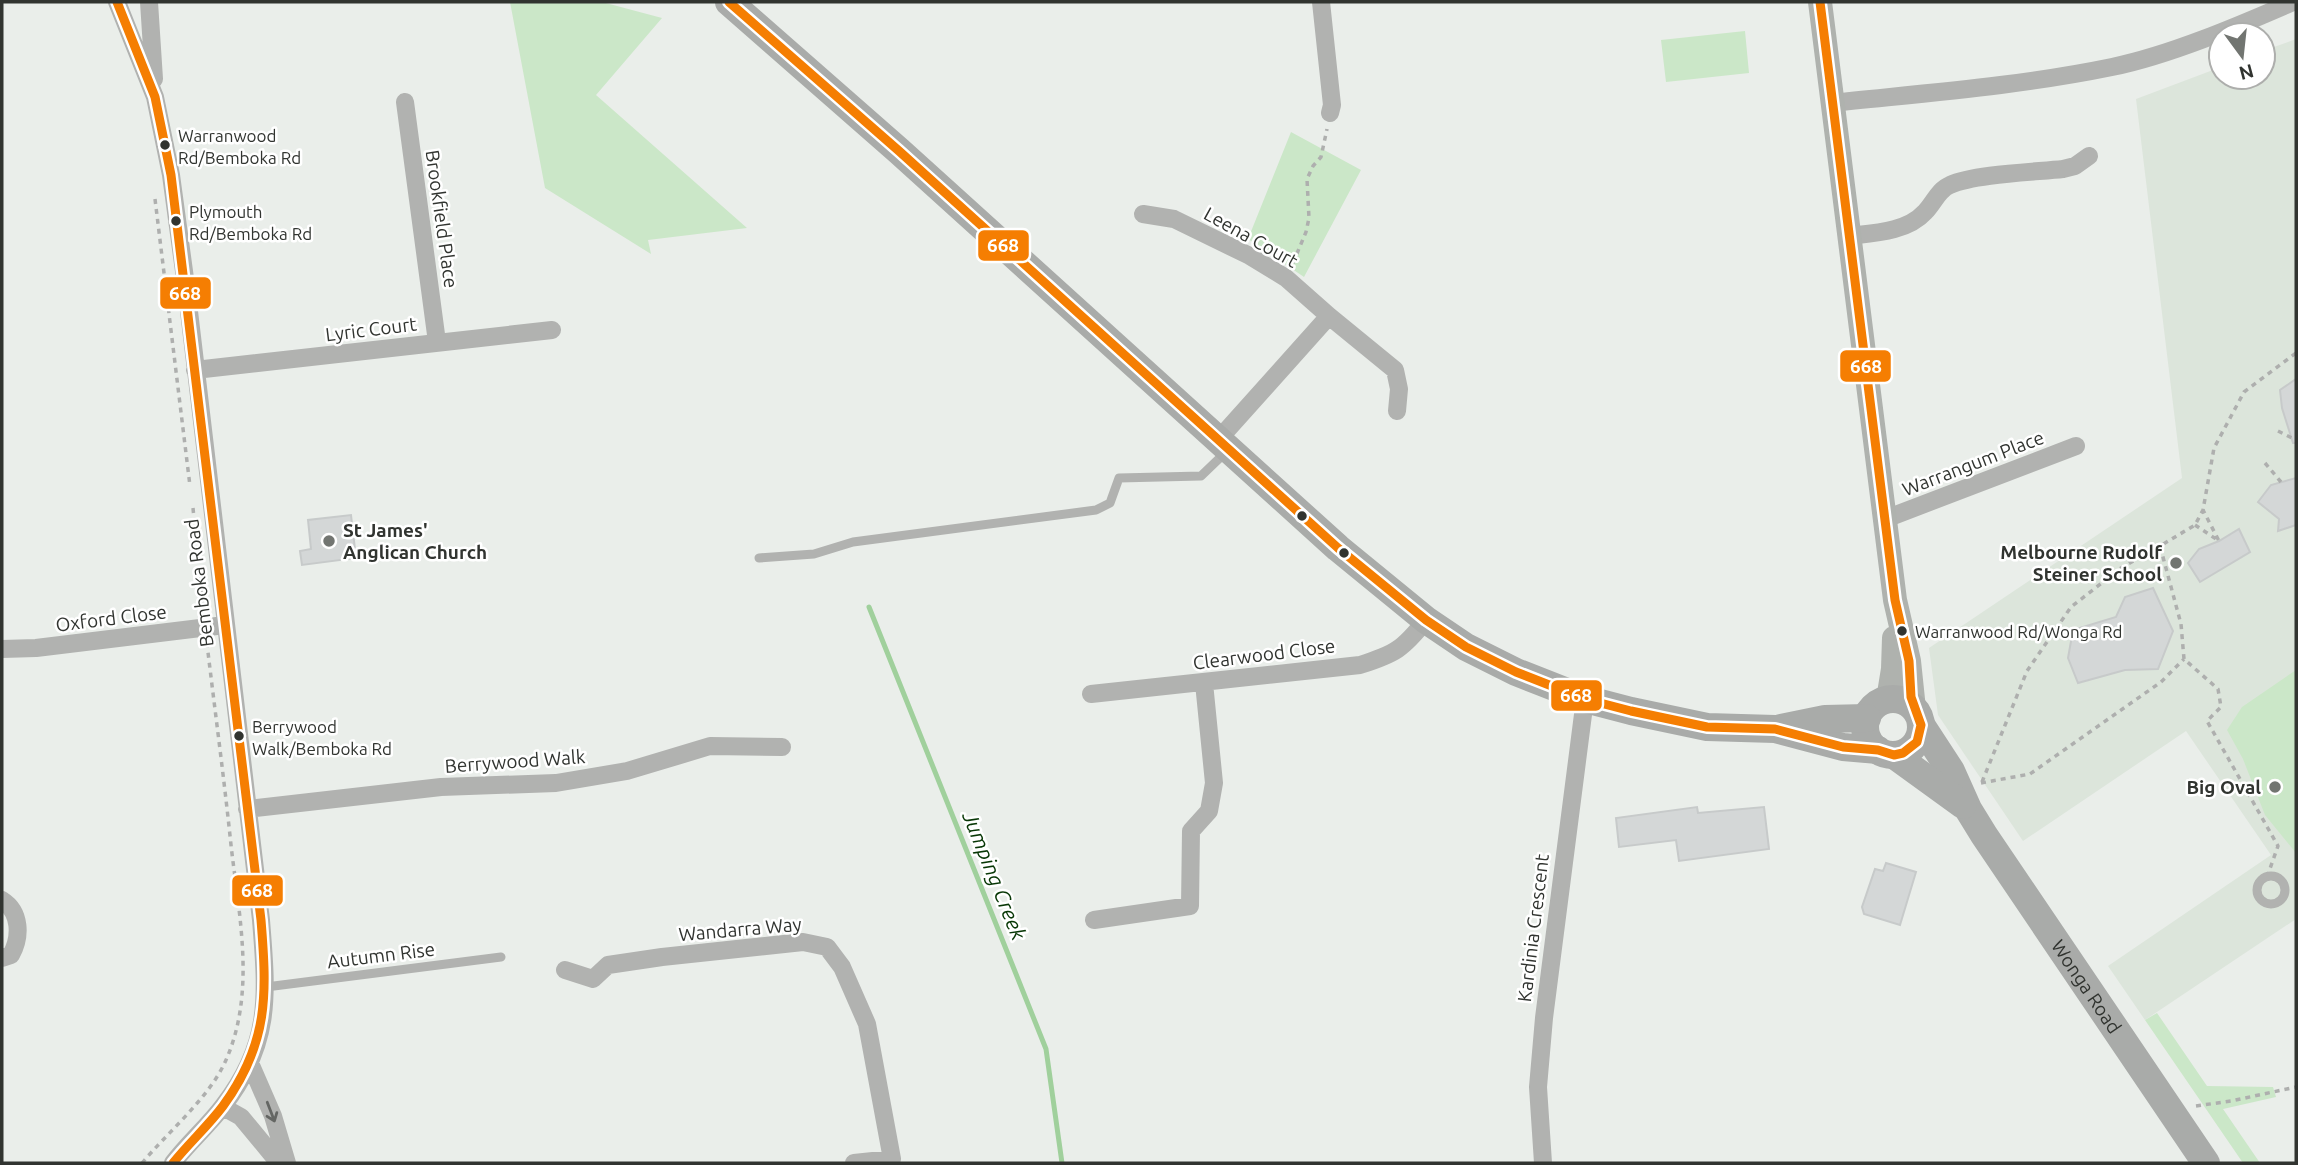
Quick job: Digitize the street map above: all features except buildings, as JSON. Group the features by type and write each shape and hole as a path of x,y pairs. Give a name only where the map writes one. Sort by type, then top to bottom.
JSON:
{"main road":[{"path":"729,2 899,150 1346,555 1426,620 1466,647 1516,672 1585,699 1694,725 1775,729 1843,747 1903,753 1917,742 1918,717 1907,703 1775,729"},
{"name":"Wonga Road","path":"1820,2 1895,600 1918,717 1951,771 1968,809 2206,1163"},
{"name":"Wonga Road","path":"1877,709 1894,669 1895,600"},
{"path":"1877,709 1867,736 1886,752"},
{"name":"Wonga Road","path":"1886,752 1968,809"}],"street":[{"name":"Bemboka Road","path":"117,2 155,97"},
{"name":"Bemboka Road","path":"149,2 155,97 171,175 267,987 261,1033 250,1063 223,1107 173,1163"},
{"path":"1321,2 1332,105 1330,113"},
{"path":"1832,103 2011,84 2112,67 2151,57 2293,2"},
{"name":"Brookfield Place","path":"405,102 437,342"},
{"path":"1849,236 1883,232 1913,222 1923,215 1937,194 1953,183 2063,169 2075,166 2090,156"},
{"name":"Leena Court","path":"1143,214 1174,219 1250,256 1286,278 1395,370 1399,389 1397,411"},
{"path":"1223,445 1329,316"},
{"name":"Lyric Court","path":"195,370 552,330"},
{"name":"Warrangum Place","path":"1885,519 2077,446"},
{"name":"Clearwood Close","path":"1091,694 1360,665 1385,657 1407,643 1426,620"},
{"name":"Oxford Close","path":"2,649 36,648 225,625"},
{"path":"1094,920 1190,906 1191,831 1209,811 1214,783 1205,682"},
{"name":"Kardinia Crescent","path":"1543,1163 1538,1087 1544,1018 1585,699"},
{"name":"Berrywood Walk","path":"247,809 441,787 556,783 627,771 710,746 782,747"},
{"path":"2,900 12,909 17,928 16,946 11,955 2,958"},
{"name":"Wandarra Way","path":"565,970 593,979 608,965 662,957 803,942 827,947 842,967 867,1024 892,1161 855,1163"},
{"path":"250,1063 273,1115 287,1163"},
{"path":"223,1107 241,1117 279,1163"}],"lane":[{"path":"759,558 814,554 853,542 1096,510 1110,503 1119,478 1201,476 1223,445"},
{"name":"Autumn Rise","path":"267,987 501,957"}],"path":[{"path":"1286,278 1306,232 1309,218 1307,179 1321,157 1330,113"},
{"path":"2184,659 2161,682 2030,774 1981,783 2027,671 2071,607 2121,568 2195,525 2203,510 2214,448 2244,391 2296,354"},
{"path":"2278,431 2296,440"},
{"path":"2265,463 2281,482"},
{"path":"2195,525 2219,541 2203,510"},
{"path":"2160,546 2181,624 2184,659 2218,689 2221,707 2207,721 2278,846 2267,877"},
{"path":"2196,1106 2296,1087"}],"shaded area":[{"name":"Melbourne Rudolf Steiner School","path":"2296,39 2296,919 2145,1020 2108,966 2271,855 2186,731 2023,841 1938,715 1929,648 2182,478 2136,99 2207,72 2207,91 2277,91 2277,46"}],"green space":[{"path":"510,2 602,2 662,18 596,95 747,228 648,240 651,254 545,188"},
{"path":"1745,31 1749,73 1666,82 1661,40"},
{"path":"1291,132 1361,170 1304,277 1248,239"},
{"name":"Big Oval","path":"2296,670 2296,853 2265,815 2243,759 2227,730 2242,707"},
{"path":"2157,1013 2207,1086 2273,1087 2276,1097 2223,1109 2260,1163 2243,1163 2145,1020"}],"waterway":[{"name":"Jumping Creek","path":"869,607 1046,1049 1062,1163"}],"transit line":[{"name":"668","path":"117,2 155,97 171,175 263,947 262,1017 249,1061 223,1106 173,1163"},
{"name":"668","path":"729,2 899,151 1338,548 1426,620 1466,647 1516,672 1585,699 1631,711 1707,727 1775,729 1843,747 1878,750 1894,755 1903,753 1917,742 1921,725 1911,697 1909,661 1895,600 1820,2"}],"place":[{"name":"Warranwood Rd/Bemboka Rd","path":"165,145"},
{"name":"Plymouth Rd/Bemboka Rd","path":"176,221"},
{"name":"St James' Anglican Church","path":"329,541"},
{"name":"Melbourne Rudolf Steiner School","path":"2176,563"},
{"name":"Warranwood Rd/Wonga Rd","path":"1902,631"},
{"name":"Berrywood Walk/Bemboka Rd","path":"239,736"},
{"name":"Big Oval","path":"2275,787"}]}
